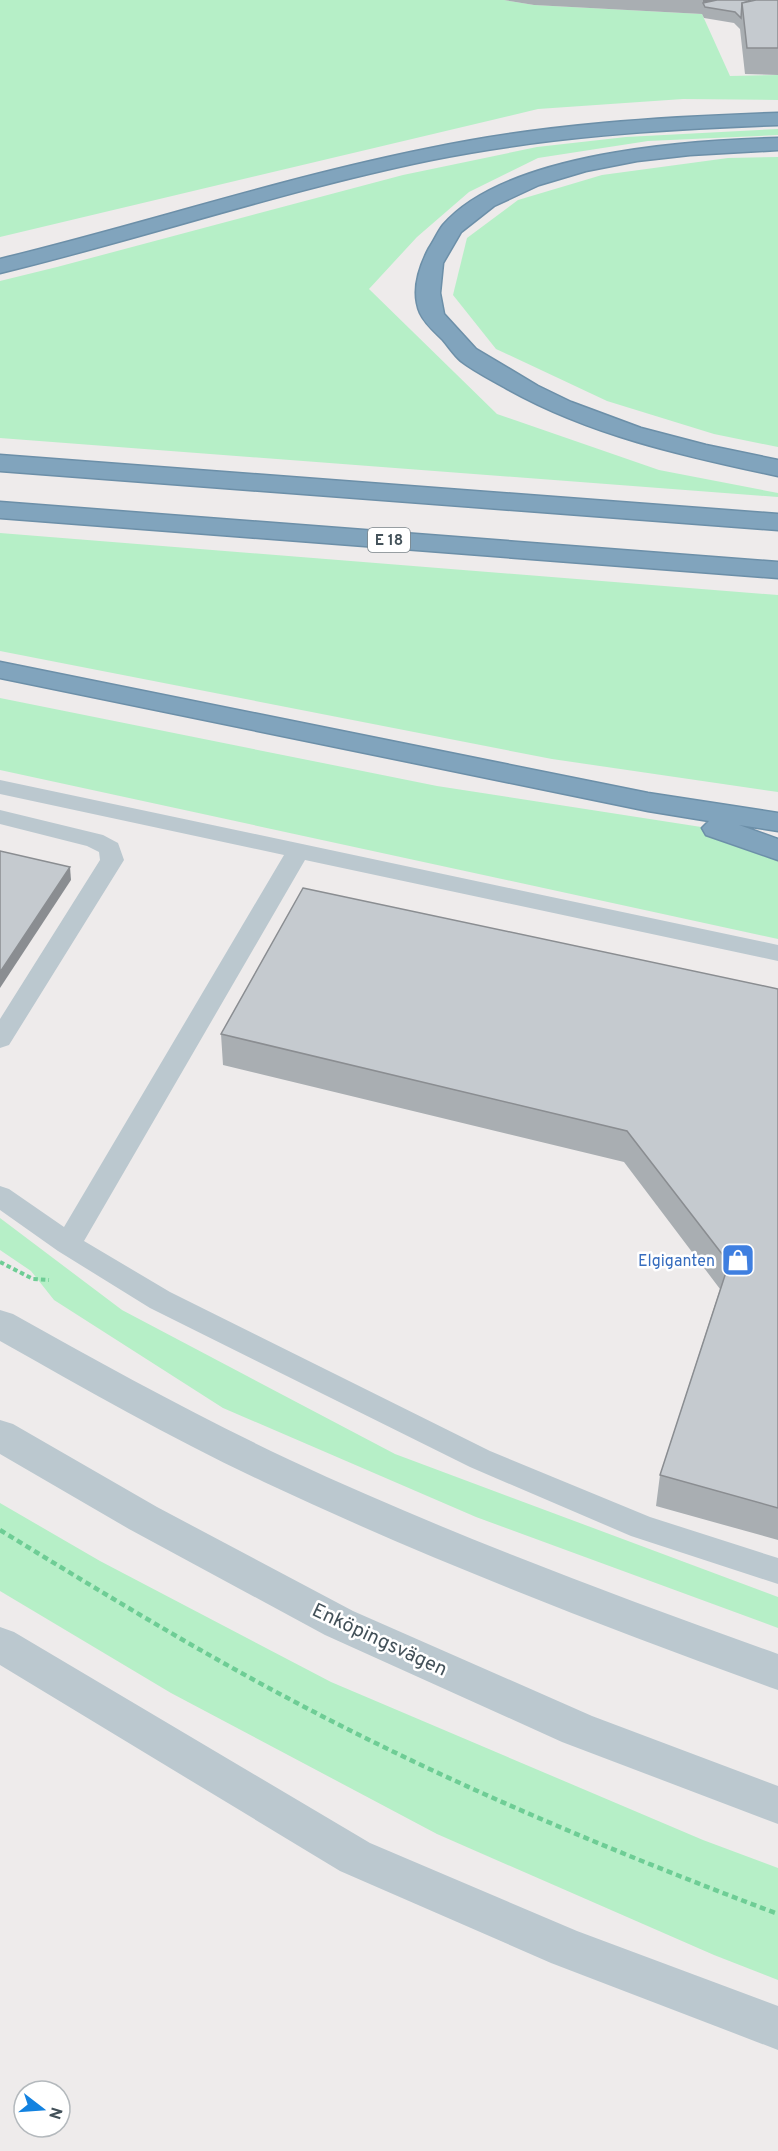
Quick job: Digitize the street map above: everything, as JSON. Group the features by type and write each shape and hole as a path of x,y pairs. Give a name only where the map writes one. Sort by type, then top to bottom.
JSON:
{"highway":[{"path":"0,266 255,198 440,152 509,140 602,129 778,119"},
{"path":"778,144 680,150 599,162 536,178 484,200 452,227 436,250 427,280 431,313 469,356 519,387 575,414 684,447 778,468"},
{"path":"0,463 778,522"},
{"name":"E 18","path":"0,510 778,570"},
{"path":"0,670 648,802 778,822"},
{"path":"648,802 778,850"}],"street":[{"path":"0,1324 207,1437 394,1523 625,1617 778,1672"},
{"name":"Enköpingsvägen","path":"0,1435 143,1518 339,1623 577,1729 778,1805"},
{"path":"0,1644 355,1857 567,1948 778,2028"}],"lane":[{"path":"0,787 778,954"},
{"path":"0,817 94,840 110,848 112,860 0,1039"},
{"path":"68,1244 298,852"},
{"path":"0,1196 68,1244 160,1300 480,1459 642,1527 778,1571"}],"path":[{"path":"0,1530 154,1624 342,1726 505,1802 678,1876 778,1914"}],"green space":[{"path":"0,0 504,0 534,5 702,14 730,76 778,75 778,100 683,99 538,109 0,237"},
{"path":"778,129 778,135 648,141 538,158 469,192 417,237 369,289 497,414 659,470 778,493 778,497 0,438 0,281 403,175 537,147 626,137"},
{"path":"778,157 778,447 714,434 607,401 496,349 453,295 467,238 518,200 602,175 728,158"},
{"path":"0,533 778,595 778,792 552,759 0,651"},
{"path":"0,698 437,786 778,839 778,939 0,770"},
{"path":"0,1218 122,1310 395,1454 778,1597 778,1628 476,1517 223,1408 54,1300 31,1271 0,1250"},
{"path":"0,1503 100,1561 331,1682 703,1840 778,1868 778,1980 714,1955 437,1834 171,1693 0,1591"}],"building":[{"path":"717,0 750,1 742,3 741,18 735,12 705,7 703,3"},
{"path":"756,0 778,0 778,48 747,48 742,3"},
{"path":"0,851 70,867 0,972"},
{"name":"Elgiganten","path":"303,888 778,989 778,1508 660,1475 729,1263 627,1131 221,1034"}],"place":[{"name":"Elgiganten","path":"738,1260"}]}
